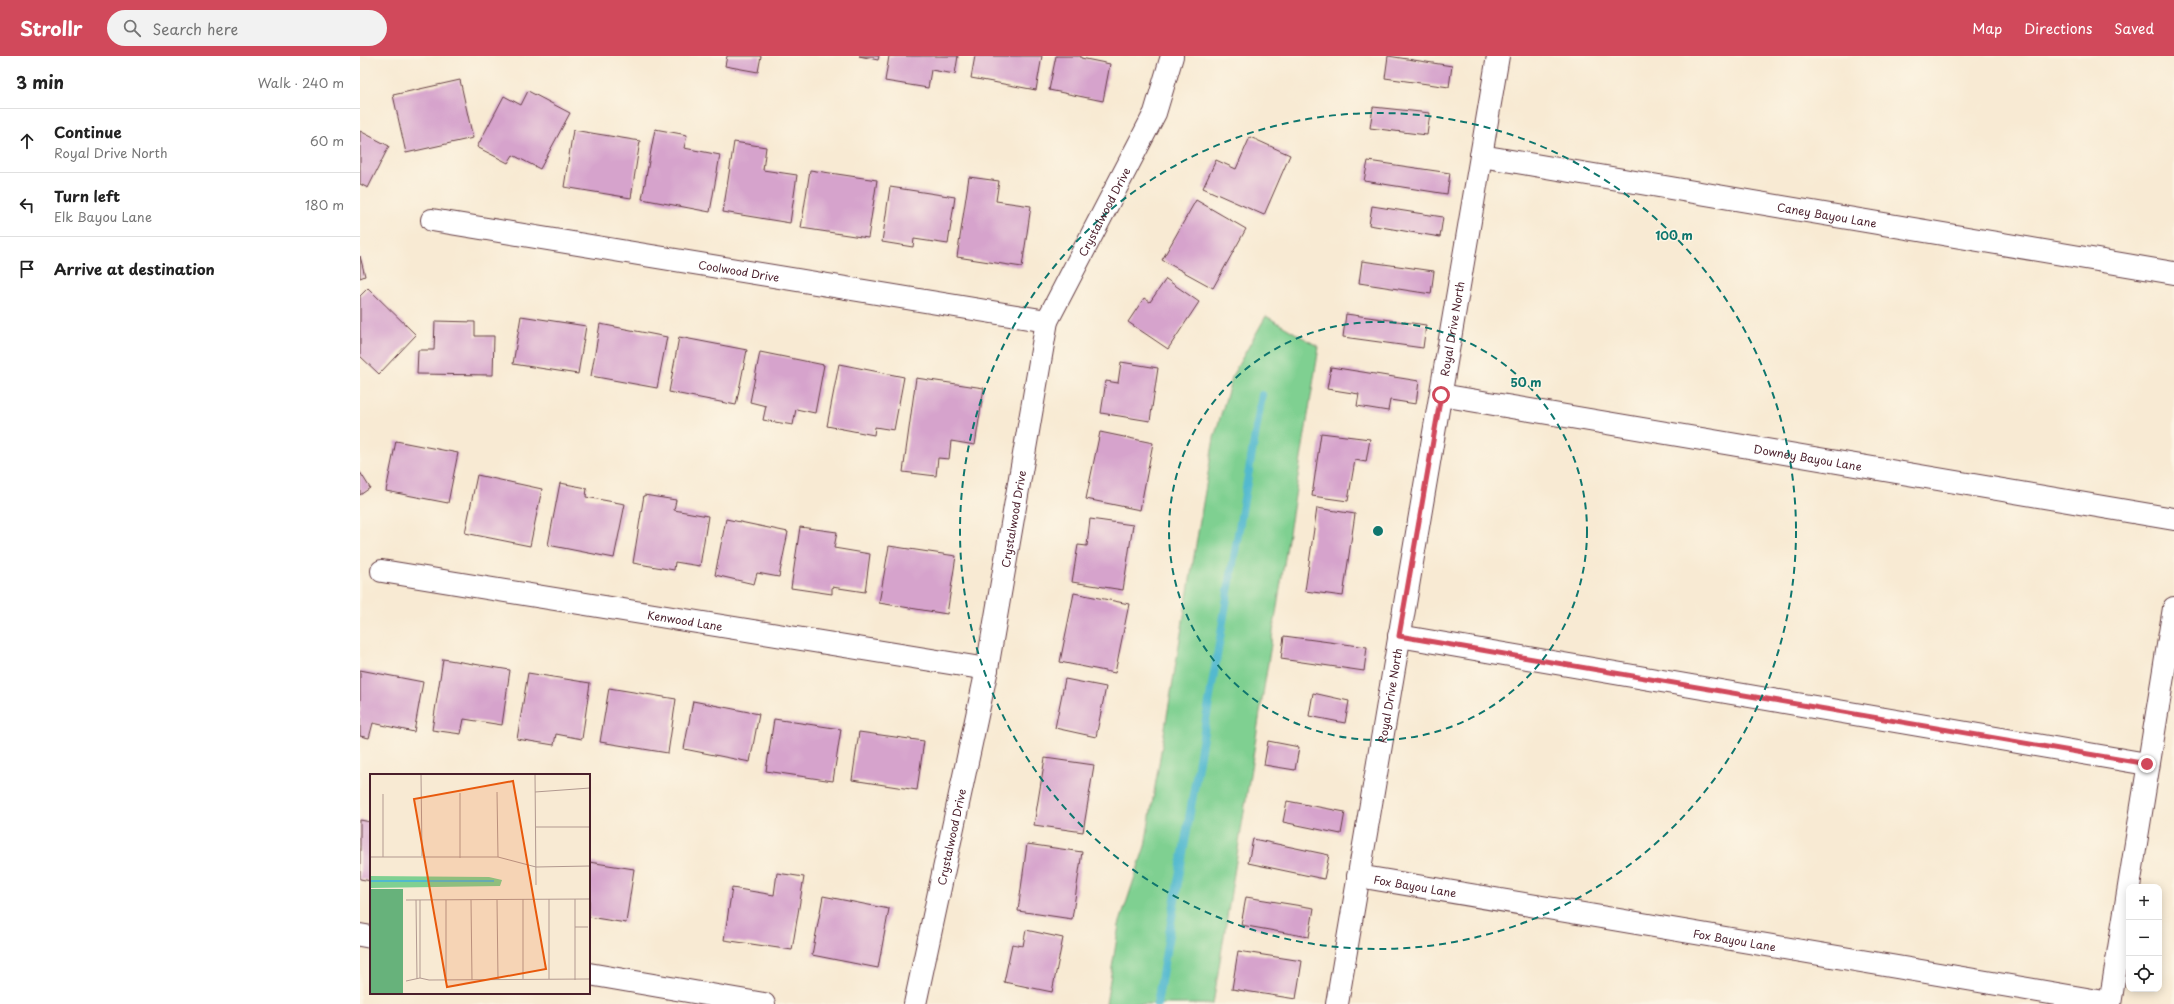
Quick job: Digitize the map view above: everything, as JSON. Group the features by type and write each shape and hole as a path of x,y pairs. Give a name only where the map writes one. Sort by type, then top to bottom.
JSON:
{"street":[{"name":"Crystalwood Drive","path":"915,1004 987,669 1047,321 1155,113 1172,56"},
{"name":"Royal Drive North","path":"1337,1004 1441,395 1475,180 1481,156 1498,56"},
{"name":"Caney Bayou Lane","path":"1481,156 2174,272"},
{"name":"Coolwood Drive","path":"432,220 1047,321"},
{"name":"Downey Bayou Lane","path":"1441,395 2174,520"},
{"name":"Kenwood Lane","path":"382,571 987,669"},
{"path":"2110,1003 2147,764 2174,608"},
{"path":"1399,636 2147,764"},
{"name":"Fox Bayou Lane","path":"1358,876 2110,1003"},
{"path":"360,935 370,937"},
{"path":"590,974 764,1004"}],"green space":[{"path":"1266,316 1319,347 1213,1004 1106,1004 1119,925 1145,846 1214,438 1233,374"}],"building":[{"path":"727,56 761,56 758,72 725,66"},
{"path":"859,56 879,56 878,60"},
{"path":"889,56 958,56 955,74 931,70 928,88 885,81"},
{"path":"975,56 1042,56 1036,90 971,78"},
{"path":"1056,56 1081,56 1081,58 1110,64 1103,101 1049,90"},
{"path":"1388,56 1452,66 1449,87 1385,78"},
{"path":"460,80 473,138 406,153 393,95"},
{"path":"528,91 570,113 540,169 513,155 508,163 477,147 504,96 521,105"},
{"path":"1373,107 1430,113 1427,135 1370,128"},
{"path":"655,129 687,135 684,148 720,155 710,212 642,199"},
{"path":"573,130 640,141 631,198 564,187"},
{"path":"360,131 389,146 368,188 360,184"},
{"path":"1250,137 1290,155 1264,215 1203,188 1216,160 1236,169"},
{"path":"734,142 766,147 763,170 797,175 790,223 723,212"},
{"path":"1368,161 1450,173 1447,194 1364,181"},
{"path":"810,170 877,180 868,238 801,228"},
{"path":"969,177 999,181 996,201 1031,206 1022,267 957,257"},
{"path":"890,187 955,197 948,244 914,239 913,247 882,242"},
{"path":"1196,200 1246,229 1213,288 1162,260"},
{"path":"1372,206 1443,217 1440,237 1369,225"},
{"path":"360,256 365,276 360,278"},
{"path":"1362,261 1434,271 1431,294 1359,283"},
{"path":"1166,279 1199,302 1168,349 1128,322 1144,298 1150,302"},
{"path":"368,288 416,335 379,374 360,356 360,296"},
{"path":"1346,314 1426,325 1423,348 1343,337"},
{"path":"521,316 586,326 578,374 513,364"},
{"path":"435,321 475,322 475,336 494,336 493,375 417,374 418,350 434,350"},
{"path":"600,324 667,337 657,388 591,376"},
{"path":"679,337 747,350 736,405 669,392"},
{"path":"760,352 824,365 815,413 796,409 793,425 763,420 766,406 750,402"},
{"path":"1121,362 1158,368 1150,421 1101,413 1106,381 1118,383"},
{"path":"839,364 904,377 894,430 875,427 874,435 827,426"},
{"path":"1331,367 1419,381 1416,404 1390,400 1388,411 1357,406 1359,394 1327,389"},
{"path":"916,378 984,388 975,445 951,441 949,459 938,458 936,476 903,472"},
{"path":"1100,432 1153,443 1140,510 1086,499"},
{"path":"1321,433 1370,439 1366,462 1355,460 1348,501 1312,496"},
{"path":"396,441 458,453 448,503 386,491"},
{"path":"360,472 370,488 360,495"},
{"path":"477,475 542,489 530,546 465,533"},
{"path":"560,483 587,488 586,497 625,504 614,558 548,545"},
{"path":"644,495 676,500 674,510 708,516 700,566 675,562 674,570 633,563"},
{"path":"1317,508 1355,514 1343,596 1305,591"},
{"path":"726,519 788,532 779,577 757,573 754,584 715,575"},
{"path":"1090,519 1133,525 1123,590 1072,582 1078,545 1087,546"},
{"path":"800,527 837,532 834,548 870,554 865,592 832,587 832,594 791,588"},
{"path":"889,546 956,556 947,614 879,603"},
{"path":"1074,593 1129,604 1115,673 1060,662"},
{"path":"1284,636 1367,647 1364,671 1281,659"},
{"path":"443,659 510,670 502,725 464,719 461,734 432,730"},
{"path":"360,670 423,682 414,732 373,723 369,738 360,736"},
{"path":"528,673 590,683 582,739 556,734 554,745 517,739"},
{"path":"1065,679 1106,687 1096,737 1055,728"},
{"path":"609,688 676,699 668,753 600,742"},
{"path":"1313,693 1349,701 1345,723 1309,716"},
{"path":"693,701 759,714 750,762 684,749"},
{"path":"774,719 841,729 833,781 766,771"},
{"path":"859,732 924,741 917,790 852,780"},
{"path":"1268,741 1299,747 1295,770 1264,765"},
{"path":"1045,758 1094,765 1083,832 1034,825"},
{"path":"1287,801 1345,812 1341,834 1283,822"},
{"path":"360,820 370,822 370,881 360,879"},
{"path":"1253,839 1329,855 1324,879 1248,863"},
{"path":"1027,844 1082,852 1072,919 1018,911"},
{"path":"590,862 634,869 626,923 590,917"},
{"path":"777,873 804,877 792,950 724,940 732,888 774,895"},
{"path":"823,896 889,909 878,968 812,955"},
{"path":"1246,897 1314,908 1309,937 1241,925"},
{"path":"1026,930 1063,938 1052,992 1004,982 1012,944 1023,946"},
{"path":"1238,951 1302,961 1296,999 1232,989"}],"waterway":[{"path":"1157,1004 1262,395"}],"route":[{"path":"1441,395 1399,636 2147,764"}]}
